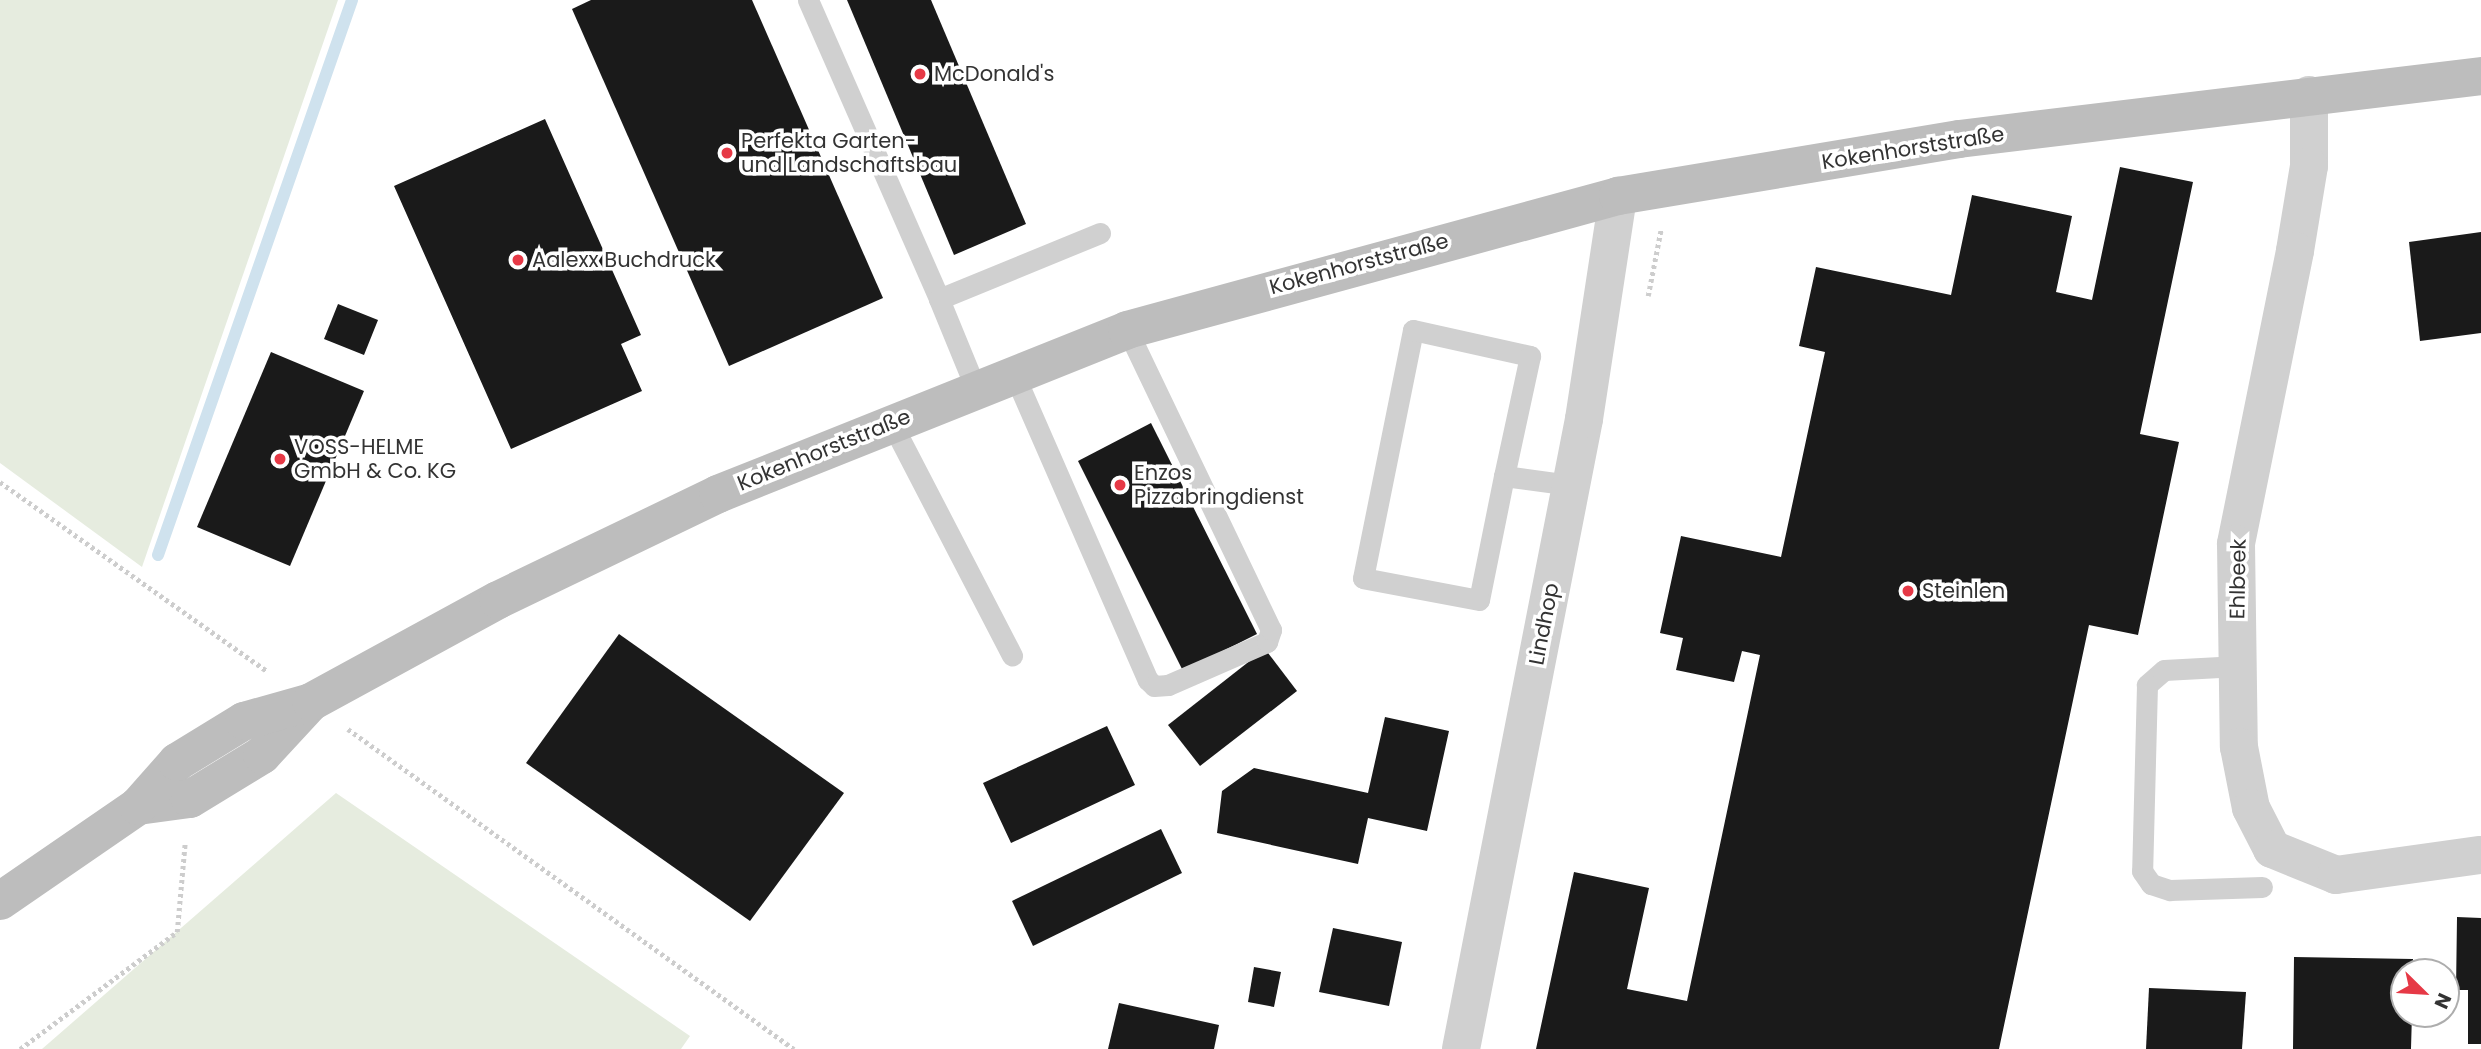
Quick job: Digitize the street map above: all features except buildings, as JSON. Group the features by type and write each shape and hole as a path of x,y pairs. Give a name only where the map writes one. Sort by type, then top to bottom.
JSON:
{"main road":[{"name":"Kokenhorststraße","path":"0,901 138,806 190,799 262,755 311,702 498,600 694,505 891,422 1127,330 1618,197 1959,139 2481,76"}],"street":[{"name":"Ehlbeek","path":"2309,95 2309,166 2236,544 2239,747 2251,808 2272,849 2336,874 2481,855"},
{"name":"Lindhop","path":"1461,1049 1571,485 1618,197"}],"lane":[{"path":"808,0 976,388"},
{"path":"939,299 1100,233"},
{"path":"1014,374 1148,680 1154,686 1168,685 1267,642 1271,630 1127,330"},
{"path":"1413,330 1530,356 1504,476 1479,600 1363,578 1413,330"},
{"path":"891,422 1012,655"},
{"path":"1504,476 1571,485"},
{"path":"2238,666 2164,670 2147,685 2142,871 2151,884 2170,890 2262,887"}],"path":[{"path":"0,482 794,1049"},
{"path":"20,1049 177,932 185,836"}],"shaded area":[{"path":"0,0 338,0 142,567 0,463"},
{"path":"336,793 690,1036 681,1049 42,1049"}],"waterway":[{"path":"158,555 352,0"}],"place":[{"name":"McDonald's","path":"920,74"},
{"name":"Perfekta Garten- und Landschaftsbau","path":"727,153"},
{"name":"Aalexx Buchdruck","path":"518,260"},
{"name":"VOSS-HELME GmbH & Co. KG","path":"280,459"},
{"name":"Enzos Pizzabringdienst","path":"1120,485"},
{"name":"Steinlen","path":"1908,591"}]}
